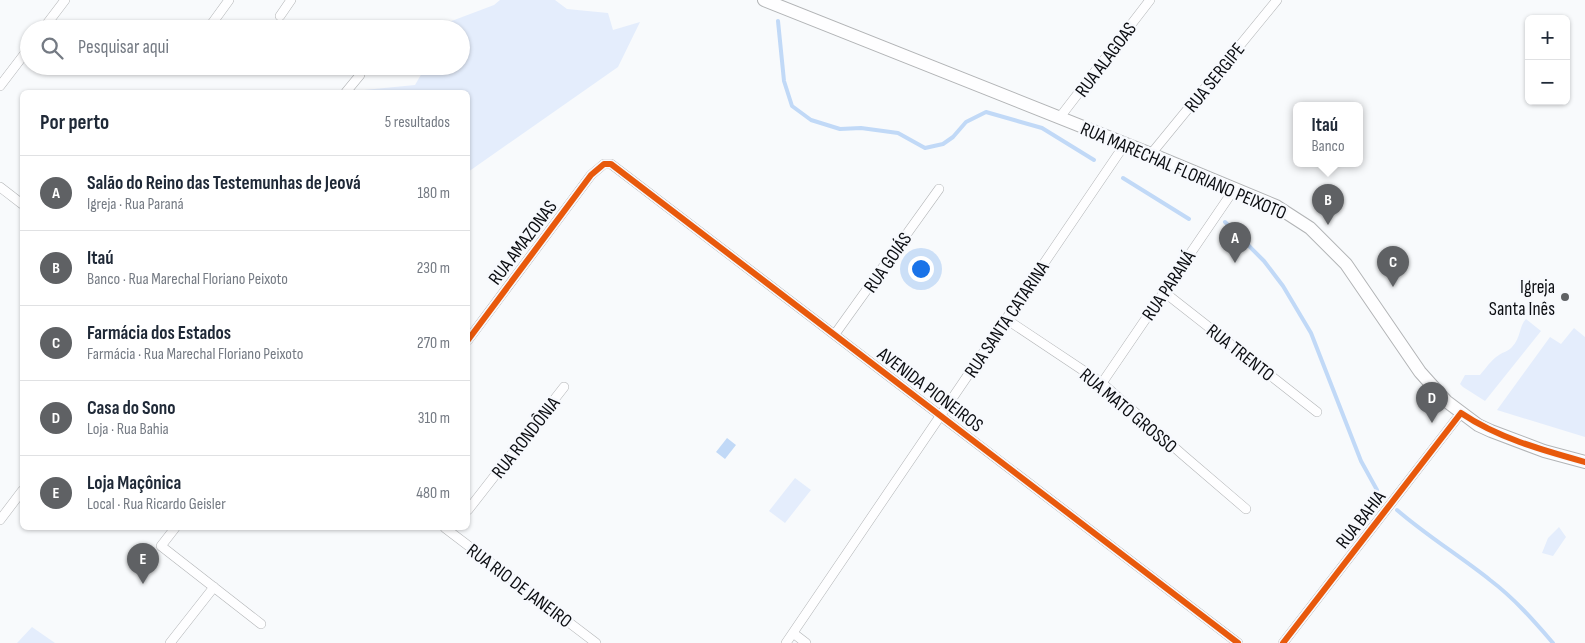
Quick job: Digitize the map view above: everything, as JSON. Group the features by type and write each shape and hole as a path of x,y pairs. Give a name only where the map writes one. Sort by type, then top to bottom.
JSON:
{"main road":[{"name":"RUA MARECHAL FLORIANO PEIXOTO","path":"769,1 1060,117 1276,206 1310,228 1346,264 1420,372 1446,401 1478,425 1491,431 1544,451 1585,462"}],"street":[{"path":"50,20 65,0"},
{"path":"215,20 229,0"},
{"path":"280,16 291,0"},
{"name":"RUA ALAGOAS","path":"1060,117 1150,0"},
{"name":"RUA SERGIPE","path":"1151,154 1277,0"},
{"path":"0,86 20,60"},
{"path":"348,90 360,75"},
{"name":"RUA SANTA CATARINA","path":"786,643 1125,144"},
{"name":"AVENIDA PIONEIROS","path":"604,164 611,164 618,168 1238,643"},
{"name":"RUA AMAZONAS","path":"470,337 591,174 604,164"},
{"path":"0,187 20,202"},
{"name":"RUA PARANÁ","path":"1102,383 1235,188"},
{"name":"RUA GOIÁS","path":"835,334 939,190"},
{"name":"RUA TRENTO","path":"1164,292 1317,412"},
{"name":"RUA MATO GROSSO","path":"1006,319 1102,383 1246,508"},
{"name":"RUA RONDÔNIA","path":"470,507 564,387"},
{"name":"RUA BAHIA","path":"1283,643 1461,413"},
{"path":"0,520 20,494"},
{"path":"173,530 161,546 261,624"},
{"name":"RUA RIO DE JANEIRO","path":"451,530 596,643"},
{"path":"170,643 214,586"},
{"path":"793,633 806,643"}],"shaded area":[{"path":"500,0 555,0 567,9 608,13 613,30 640,22 618,67 470,171 470,90 364,90 415,85 421,75 470,75 470,20 454,20 494,5"},
{"path":"1526,319 1541,331 1485,401 1463,387 1460,384 1465,375 1480,375 1494,359 1515,344"},
{"path":"1574,328 1585,337 1585,437 1497,410 1550,337 1561,344"},
{"path":"795,478 811,490 785,523 769,511"},
{"path":"1559,527 1566,537 1553,556 1542,553 1548,538"},
{"path":"32,627 55,643 17,643"}],"water":[{"path":"727,438 736,445 725,459 716,452"}],"waterway":[{"path":"778,21 784,81 792,106 811,120 840,129 861,128 898,133 925,148 943,144 953,137 966,122 986,112 1042,128 1094,160"},
{"path":"1123,178 1189,219"},
{"path":"1225,222 1264,261 1283,286 1311,333 1361,461 1377,490"},
{"path":"1397,510 1499,587 1553,643"}],"cycle path":[{"path":"470,337 591,175 604,164 611,164 1238,643"},
{"path":"1283,643 1461,413 1490,430 1505,436 1537,448 1585,462"}],"place":[{"name":"Itaú","path":"1328,225"},
{"name":"Salão do Reino das Testemunhas de Jeová","path":"1235,263"},
{"name":"Farmácia dos Estados","path":"1393,287"},
{"name":"Igreja Santa Inês","path":"1565,297"},
{"name":"Casa do Sono","path":"1432,423"},
{"name":"Loja Maçônica","path":"143,584"}]}
